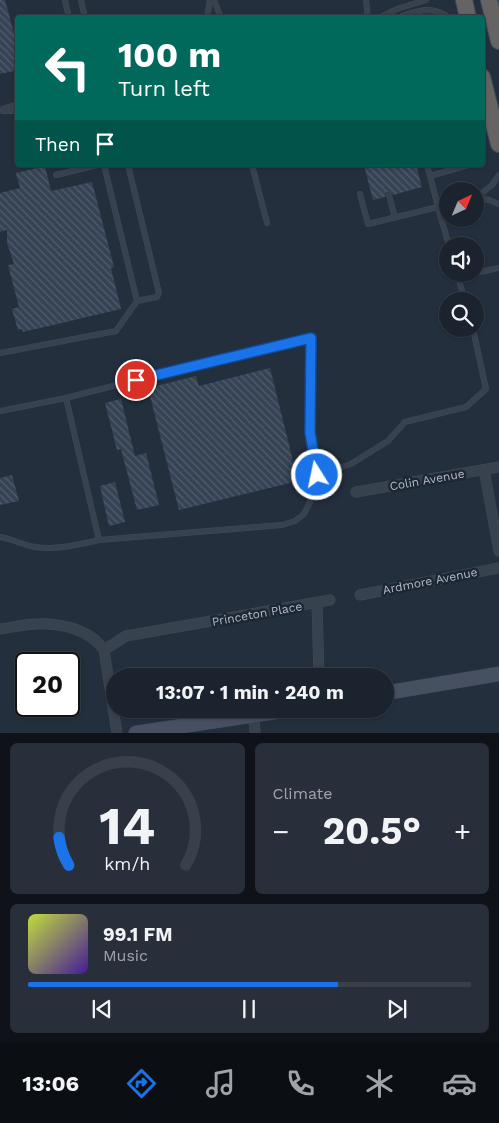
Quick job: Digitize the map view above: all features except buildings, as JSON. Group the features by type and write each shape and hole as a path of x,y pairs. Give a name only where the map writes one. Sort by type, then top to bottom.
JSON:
{"highway":[{"path":"464,0 467,15"},
{"path":"489,0 499,37"},
{"path":"485,89 499,144"}],"main road":[{"path":"394,692 499,674"},
{"path":"136,733 240,718"}],"street":[{"name":"Colin Avenue","path":"356,492 499,467"},
{"path":"484,470 499,551"},
{"name":"Ardmore Avenue","path":"360,594 499,568"},
{"path":"317,603 330,600"},
{"name":"Princeton Place","path":"104,650 126,636 317,603 319,668"},
{"path":"0,629 46,623 76,630 100,643 104,650 117,733"},
{"path":"254,718 254,733"}],"lane":[{"path":"65,0 68,15"},
{"path":"81,0 84,15"},
{"path":"208,15 210,0"},
{"path":"214,0 219,15"},
{"path":"366,0 368,15"},
{"path":"385,15 397,9 426,0"},
{"path":"406,15 427,9 435,9 445,15"},
{"path":"0,110 15,105"},
{"path":"0,110 15,111"},
{"path":"56,175 89,167"},
{"path":"104,167 137,301"},
{"path":"0,353 116,331 137,301 157,297 159,293 128,167"},
{"path":"253,167 267,224"},
{"path":"428,167 446,237"},
{"path":"430,176 461,167"},
{"path":"484,192 492,185 499,175"},
{"path":"360,194 368,224 438,207"},
{"path":"389,196 395,216"},
{"path":"484,199 499,204"},
{"path":"484,271 499,268"},
{"path":"317,475 351,464 388,441 405,422 466,407 486,389 475,337"},
{"path":"0,411 66,398 222,358 311,338 310,432 317,475 310,502 304,514 295,520 282,525 99,540 57,548 34,546 0,537"},
{"path":"66,398 99,540"}],"route":[{"path":"136,380 311,338 309,413 317,475"}]}
